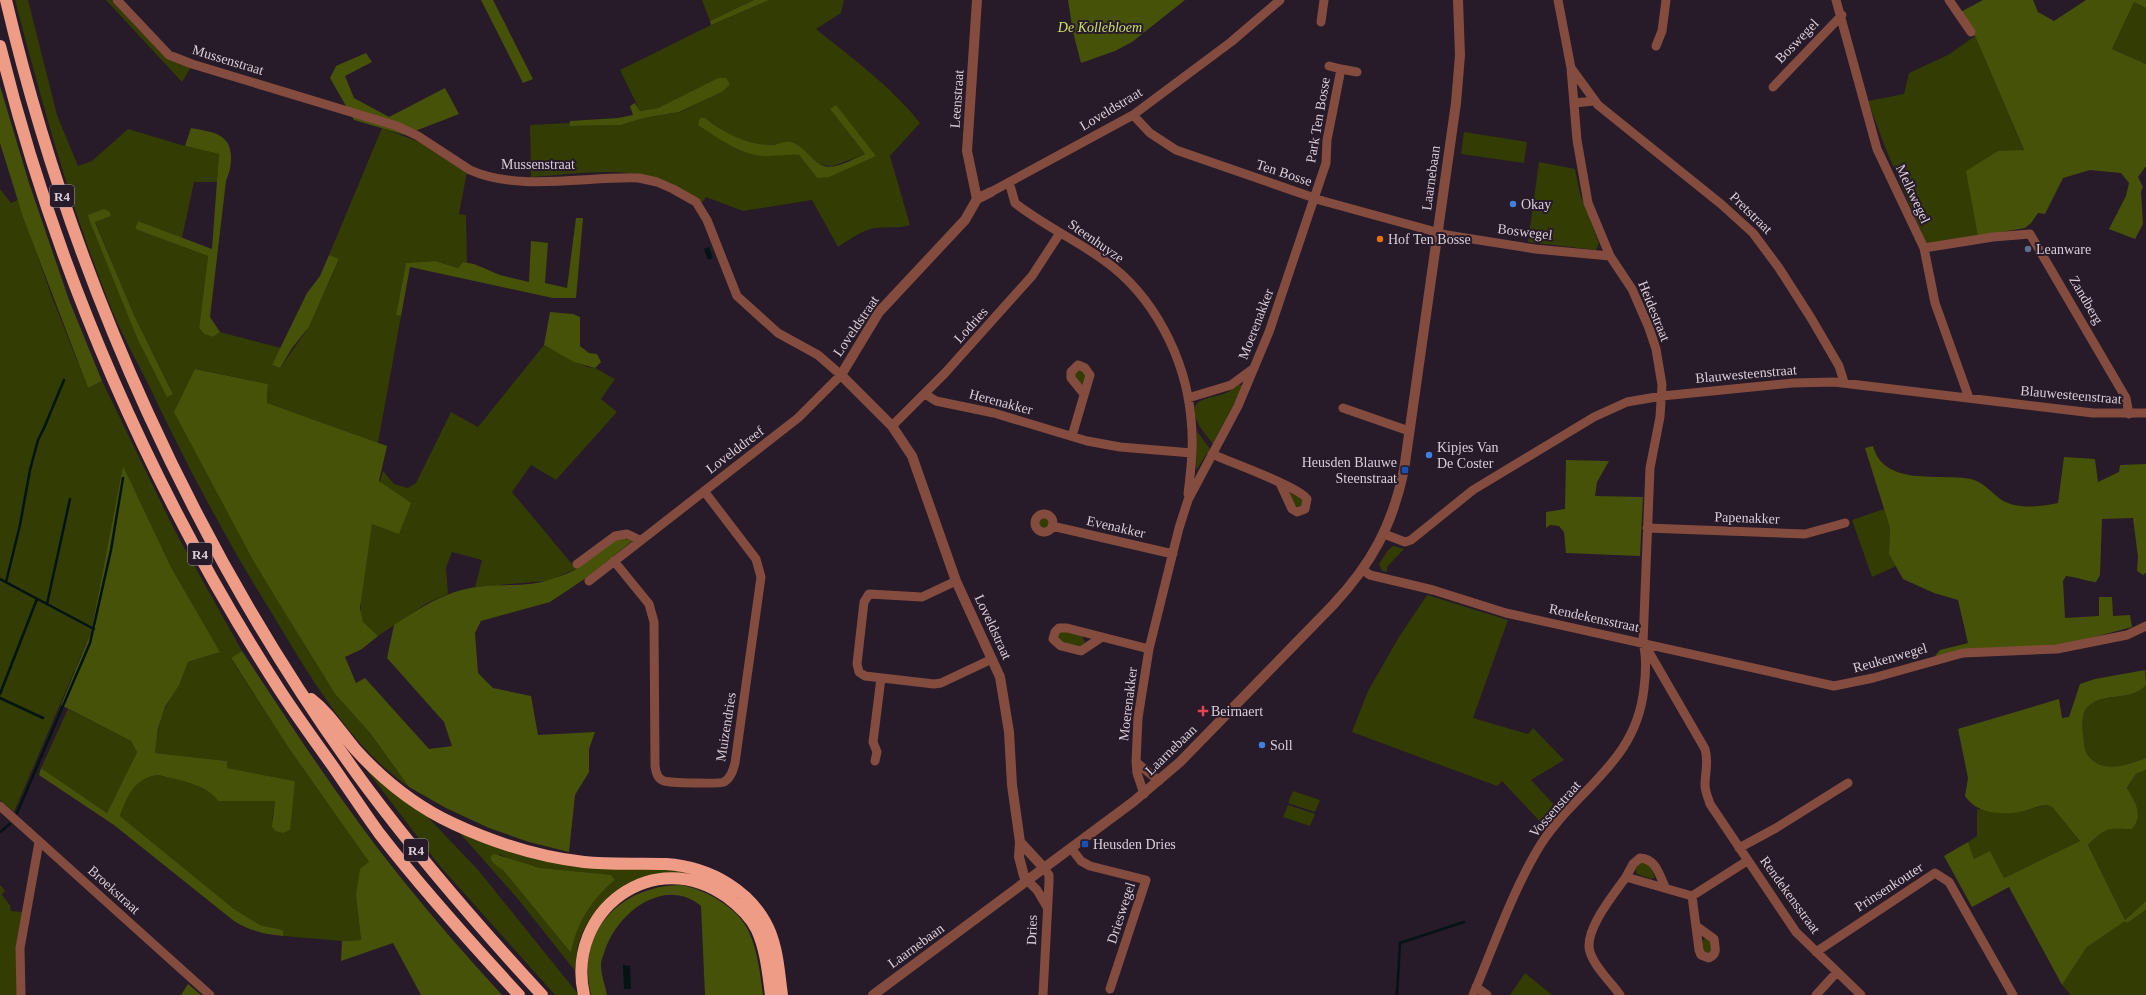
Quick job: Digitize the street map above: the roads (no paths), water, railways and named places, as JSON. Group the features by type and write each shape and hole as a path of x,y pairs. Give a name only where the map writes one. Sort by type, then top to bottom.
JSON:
{"highway":[{"name":"R4","path":"6,0 53,171 89,274 157,431 192,504 259,625 366,786 444,887 542,995"},
{"name":"R4","path":"0,46 43,194 73,279 105,359 141,441 213,579 279,688 379,832 426,890 519,995"},
{"path":"304,694 323,708 356,749 396,787 439,816 476,834 530,852 559,858 609,864 666,864 685,866 707,873 722,880 741,893 763,918 776,952 782,995"},
{"path":"584,995 580,973 585,943 595,921 605,908 615,898 642,883 675,878 692,880 704,884 718,891 742,908 761,941 771,995"}],"street":[{"name":"Mussenstraat","path":"116,0 169,55 192,64 397,126 418,136 470,170 479,174 498,179 530,181 639,178 657,182 690,197 700,207 707,220 734,288 743,302 786,338 818,355 841,375"},
{"name":"Leenstraat","path":"977,0 967,151 977,199"},
{"name":"Loveldstraat","path":"1027,880 1024,876 1020,857 1020,842 1012,785 1004,697 1000,677 956,581 912,456 892,426 841,375 879,312 965,220 977,199 1133,115 1231,42 1280,0"},
{"path":"1320,22 1324,0"},
{"name":"Laarnebaan","path":"873,995 1144,794 1159,781 1180,762 1333,605 1363,570 1387,535 1399,494 1456,103 1460,55 1458,0"},
{"name":"Heidestraat","path":"1558,0 1571,68 1585,190 1592,214 1610,256 1632,290 1652,333 1662,385 1662,396 1650,468 1643,643"},
{"path":"1656,46 1662,31 1666,0"},
{"name":"Melkwegel","path":"1836,0 1842,15 1877,149 1924,248 1935,303 1969,398"},
{"path":"1949,0 1971,32"},
{"name":"Boswegel","path":"1773,87 1842,15"},
{"name":"Park Ten Bosse","path":"1329,66 1357,72"},
{"name":"Pretstraat","path":"1571,68 1594,101 1721,204 1753,233 1779,268 1815,324 1839,366 1844,382"},
{"name":"Park Ten Bosse","path":"1314,197 1326,163 1327,140 1341,69"},
{"path":"1574,103 1594,101"},
{"name":"Ten Bosse","path":"1133,115 1150,132 1176,150 1314,197 1438,232"},
{"name":"Steenhuyze","path":"1009,182 1015,203 1106,262 1144,301 1169,339 1180,364 1191,419 1192,453 1188,500"},
{"name":"Moerenakker","path":"1144,794 1137,773 1136,762 1138,718 1149,649 1188,500 1238,406 1255,367 1280,304 1314,197"},
{"name":"Boswegel","path":"1438,232 1535,249 1610,256"},
{"name":"Lodries","path":"892,426 925,394 1032,276 1060,233"},
{"name":"Zandberg","path":"1924,248 1992,236 2030,234 2126,398 2129,414"},
{"path":"1188,398 1231,385 1255,367"},
{"name":"Lovelddreef","path":"590,581 640,540 798,418 841,375"},
{"name":"Blauwesteenstraat","path":"1387,535 1405,542 1411,540 1473,490 1594,417 1627,402 1662,396 1792,383 1844,382 2093,413 2146,413"},
{"name":"Herenakker","path":"925,394 936,401 994,413 1072,436 1120,447 1192,453"},
{"path":"1072,436 1084,394"},
{"path":"1343,408 1409,431"},
{"path":"1212,454 1280,483"},
{"name":"Muizendries","path":"614,561 649,604 652,612 654,622 655,766 657,776 664,781 724,782 731,775 735,763 761,577 756,559 704,491"},
{"name":"Papenakker","path":"1647,528 1805,534 1845,523"},
{"name":"Evenakker","path":"1052,526 1173,554"},
{"path":"578,564 616,536 627,534 640,540"},
{"name":"Rendekensstraat","path":"1363,570 1370,575 1433,590 1506,613 1643,643 1705,749 1708,763 1705,784 1706,794 1747,861 1793,928 1860,995"},
{"path":"956,581 922,597 869,594 864,602 857,664 859,672 865,676 934,684 941,683 992,659"},
{"name":"Reukenwegel","path":"1643,643 1834,686 1867,680 1959,654 1988,651 2057,650 2127,635 2146,626"},
{"name":"Moerenakker","path":"1102,638 1081,651 1061,646 1053,639 1054,632 1059,628 1066,628 1149,649"},
{"name":"Vossenstraat","path":"1475,991 1521,883 1536,853 1562,817 1603,775 1632,735 1644,694 1645,652 1643,643"},
{"path":"876,761 877,752 873,742 881,678"},
{"name":"Moerenakker","path":"1136,762 1159,781"},
{"name":"Rendekensstraat","path":"1740,848 1776,828 1848,783"},
{"name":"Broekstraat","path":"0,806 210,995"},
{"path":"21,995 20,948 39,842"},
{"path":"1020,842 1044,868"},
{"name":"Drieswegel","path":"1070,848 1081,861 1090,866 1146,880 1110,989"},
{"path":"1620,995 1590,954 1588,941 1591,930 1633,864 1640,858 1646,858 1653,863 1665,887"},
{"path":"1692,896 1747,861"},
{"name":"Dries","path":"1043,995 1049,882 1049,875 1044,868"},
{"name":"Prinsenkouter","path":"1816,952 1935,873 1949,882 2013,995"},
{"path":"1626,877 1692,896"},
{"path":"1027,880 1037,890 1047,907"},
{"path":"1692,896 1696,926"},
{"path":"1816,995 1837,972"},
{"path":"1475,991 1488,995"}],"waterway":[{"path":"6,582 20,525 30,470 38,440 64,380"},
{"path":"17,813 90,643 111,550 123,478"},
{"path":"47,604 70,499"},
{"path":"0,579 94,629"},
{"path":"0,694 37,599"},
{"path":"0,698 43,718"},
{"path":"0,832 10,824"},
{"path":"1397,995 1400,943 1464,922"}],"place":[{"name":"Okay","path":"1513,204"},
{"name":"Hof Ten Bosse","path":"1380,239"},
{"name":"Leanware","path":"2028,249"},
{"name":"Kipjes Van De Coster","path":"1429,455"},
{"name":"Heusden Blauwe Steenstraat","path":"1405,470"},
{"name":"Beirnaert","path":"1203,711"},
{"name":"Soll","path":"1262,745"},
{"name":"Heusden Dries","path":"1085,844"}],"park label":[{"name":"De Kollebloem","path":"1100,27"}]}
